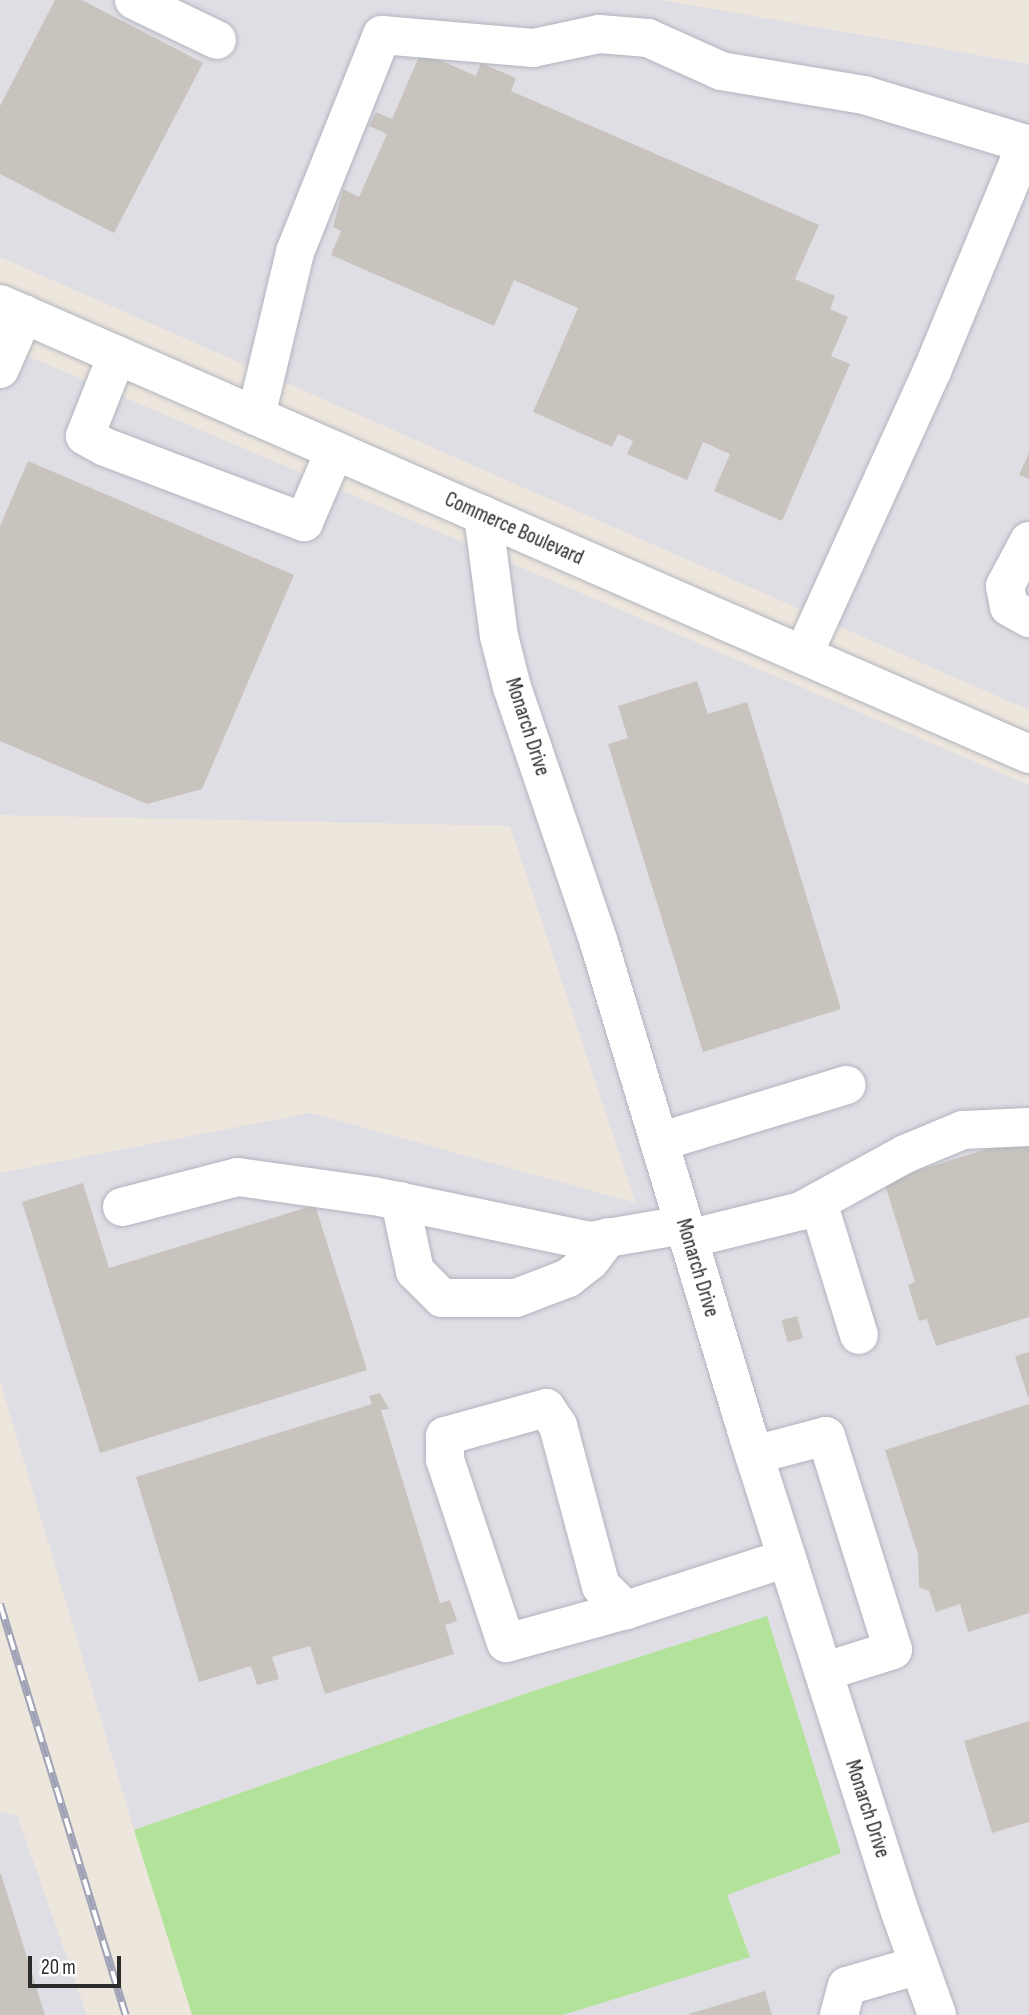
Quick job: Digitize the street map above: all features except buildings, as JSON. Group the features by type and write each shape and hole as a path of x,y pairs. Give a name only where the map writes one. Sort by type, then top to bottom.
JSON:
{"street":[{"path":"134,0 217,40"},
{"path":"256,416 295,252 382,35 533,48 599,34 648,38 721,71 864,95 1027,144 932,371 803,655"},
{"path":"0,369 12,309"},
{"name":"Commerce Boulevard","path":"12,309 1029,754"},
{"path":"117,355 85,436 105,447 304,522 335,450"},
{"name":"Monarch Drive","path":"483,515 499,636 512,687 599,943 754,1455 937,2015"},
{"path":"1029,541 1005,586 1009,607 1029,618"},
{"path":"659,1142 847,1085"},
{"path":"122,1207 239,1177 400,1202 590,1241 608,1237 686,1232 801,1211 905,1154 963,1130 1029,1127"},
{"path":"400,1202 415,1271 442,1297 516,1298 568,1278 590,1261 608,1237"},
{"path":"818,1202 859,1335"},
{"path":"626,1610 601,1586 558,1426 546,1408 445,1436 445,1460 506,1643 626,1610 787,1558"},
{"path":"754,1455 826,1436 893,1650 823,1672"},
{"path":"839,2015 848,1986 919,1965"}],"shaded area":[{"path":"0,0 661,0 1029,64 1029,710 0,257"},
{"path":"0,344 1029,785 1029,2015 563,2015 750,1956 727,1895 530,1692 134,1830 0,1381 0,1173 311,1113 636,1203 510,826 0,815"},
{"path":"0,1812 17,1815 87,2015 0,2015"}],"green space":[{"path":"767,1616 841,1853 727,1895 750,1957 563,2015 192,2015 134,1830 530,1692"}],"railway":[{"path":"0,1604 126,2015"}]}
